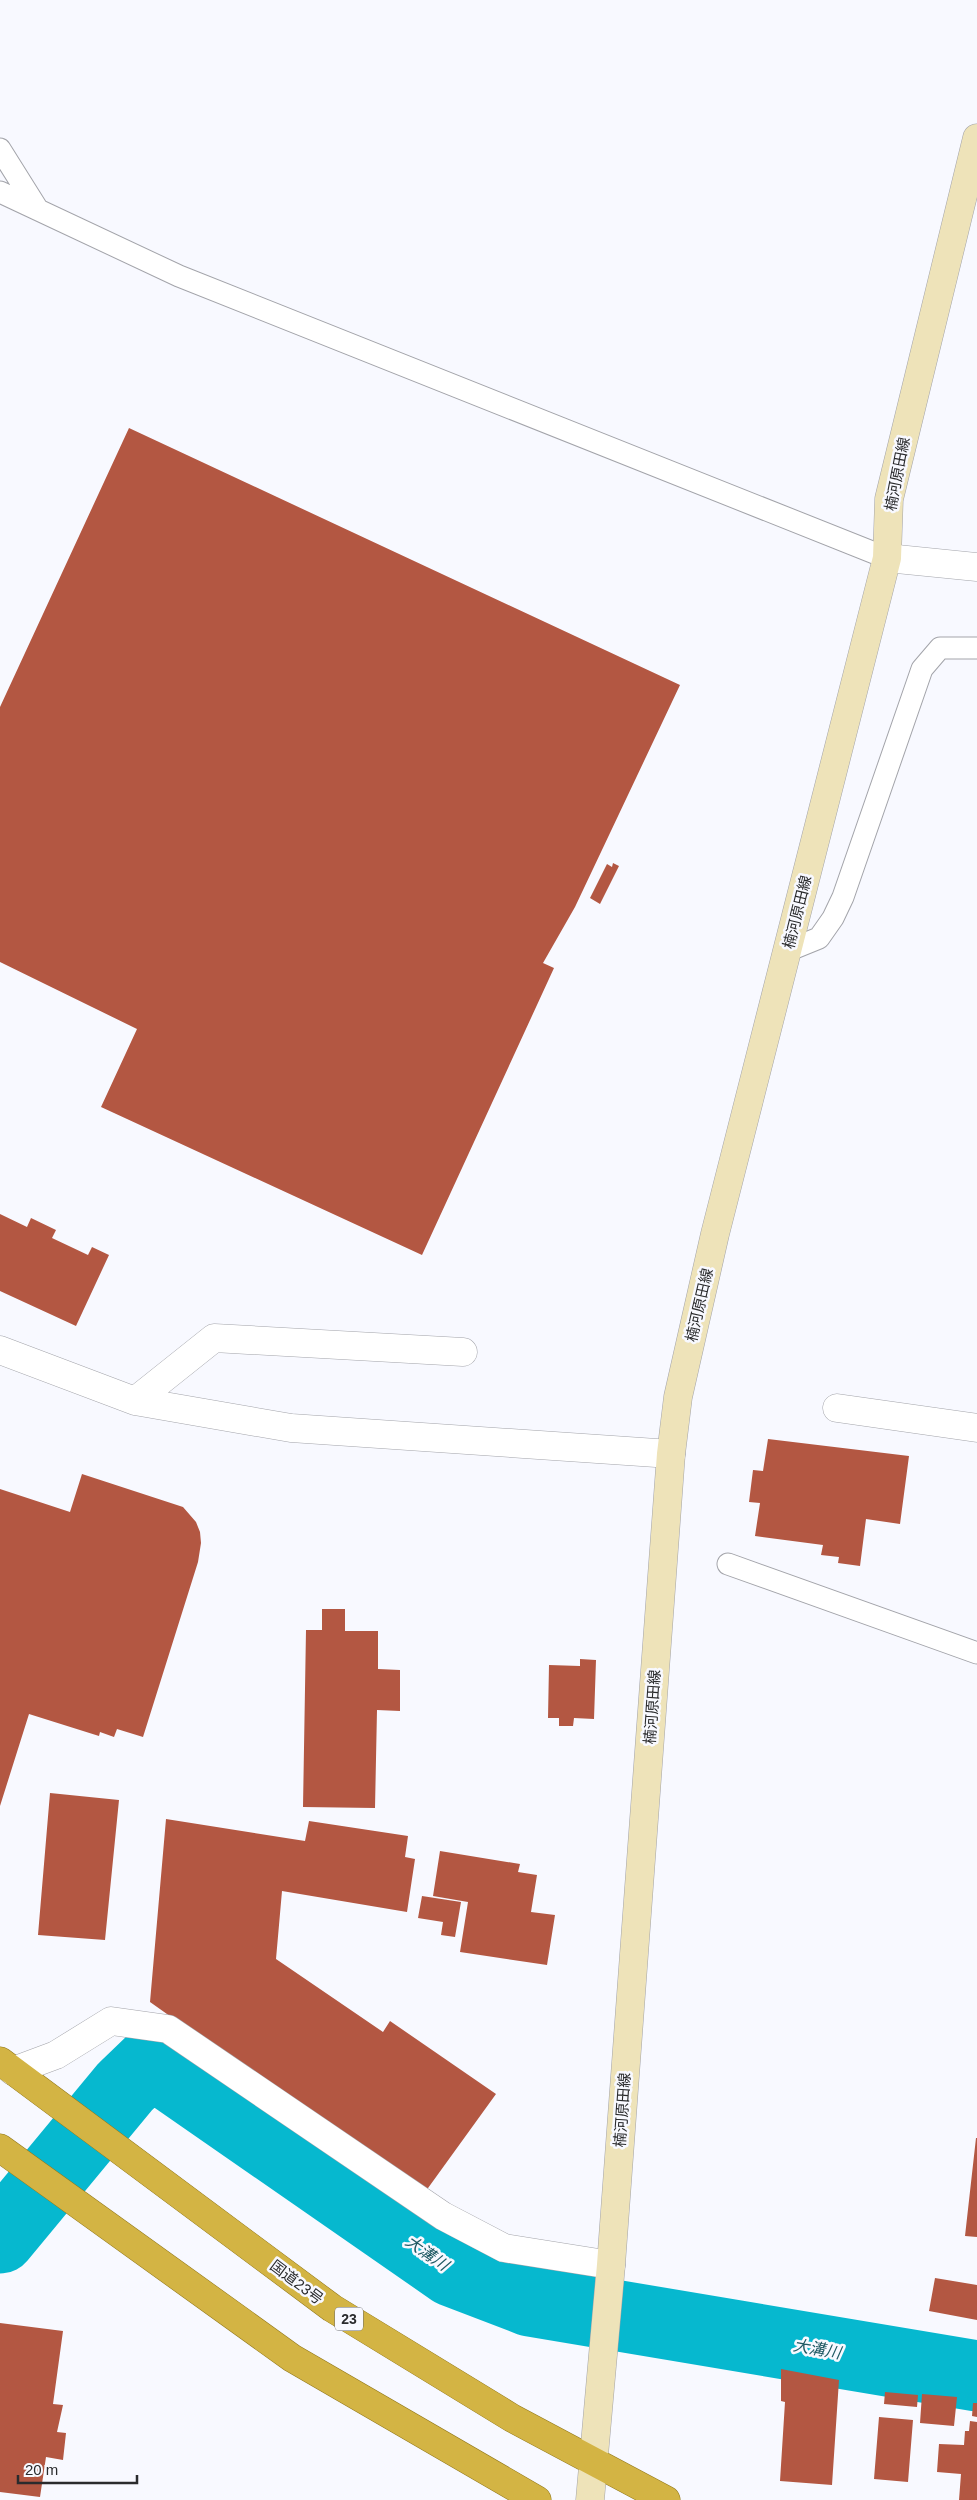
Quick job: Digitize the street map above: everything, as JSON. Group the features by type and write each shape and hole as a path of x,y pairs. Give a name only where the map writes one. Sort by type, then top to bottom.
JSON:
{"highway":[{"name":"国道23号","path":"7,2066 332,2308 512,2418 666,2500"},
{"path":"0,2148 292,2358 537,2500"}],"main road":[{"name":"楠河原田線","path":"590,2500 610,2272 671,1454 678,1397 713,1244 887,558 889,499 977,138"}],"street":[{"path":"887,558 977,567"},
{"path":"135,1401 214,1338 463,1352"},
{"path":"0,1350 135,1401 291,1428 671,1454"},
{"path":"837,1408 977,1428"},
{"path":"7,2066 56,2055 111,2021 168,2029 444,2216 504,2248 610,2272"}],"lane":[{"path":"0,149 37,208"},
{"path":"0,192 179,276 887,558"},
{"path":"787,951 819,938 836,911 922,669 940,648 977,648"},
{"path":"728,1564 977,1653"}],"building":[{"path":"129,428 680,685 575,907 543,963 554,968 422,1255 101,1107 137,1029 0,962 0,707"},
{"path":"613,863 619,866 600,904 590,898 607,864 612,867"},
{"path":"0,1214 27,1227 31,1218 56,1230 52,1238 88,1255 92,1247 109,1255 76,1326 0,1291"},
{"path":"768,1439 909,1456 900,1524 866,1519 860,1566 838,1563 839,1557 821,1555 823,1545 755,1536 760,1503 749,1502 753,1470 763,1471"},
{"path":"82,1474 183,1507 196,1522 200,1532 201,1543 198,1562 143,1737 117,1729 114,1737 100,1732 99,1736 29,1714 0,1806 0,1489 70,1512"},
{"path":"322,1609 345,1609 345,1631 378,1631 378,1669 400,1670 400,1711 377,1710 375,1808 303,1807 306,1630 322,1630"},
{"path":"580,1659 596,1660 594,1719 574,1718 573,1726 559,1726 559,1718 548,1718 549,1665 580,1666"},
{"path":"50,1793 119,1800 105,1940 38,1935"},
{"path":"166,1819 305,1841 309,1821 408,1836 405,1857 415,1859 407,1912 282,1891 276,1959 383,2032 390,2021 496,2094 423,2195 150,2002"},
{"path":"440,1851 520,1864 518,1872 537,1875 531,1912 555,1915 547,1965 460,1952 468,1902 433,1896"},
{"path":"422,1896 461,1902 455,1937 441,1935 443,1922 418,1918"},
{"path":"977,2138 977,2237 965,2236"},
{"path":"935,2278 977,2285 977,2320 929,2311"},
{"path":"0,2323 63,2331 53,2404 63,2405 57,2432 66,2433 63,2460 46,2457 40,2497 0,2492"},
{"path":"781,2369 839,2380 832,2485 780,2481 785,2402 781,2401"},
{"path":"885,2392 918,2395 917,2407 884,2404"},
{"path":"922,2394 957,2397 954,2426 920,2423"},
{"path":"973,2403 977,2403 977,2417 972,2416"},
{"path":"879,2417 913,2420 908,2482 874,2479"},
{"path":"970,2421 977,2422 977,2500 959,2500 961,2474 937,2472 939,2444 964,2445 965,2431 969,2431"}],"waterway":[{"name":"大溝川","path":"0,2238 125,2087 151,2062 452,2271 530,2301 977,2376"}]}
